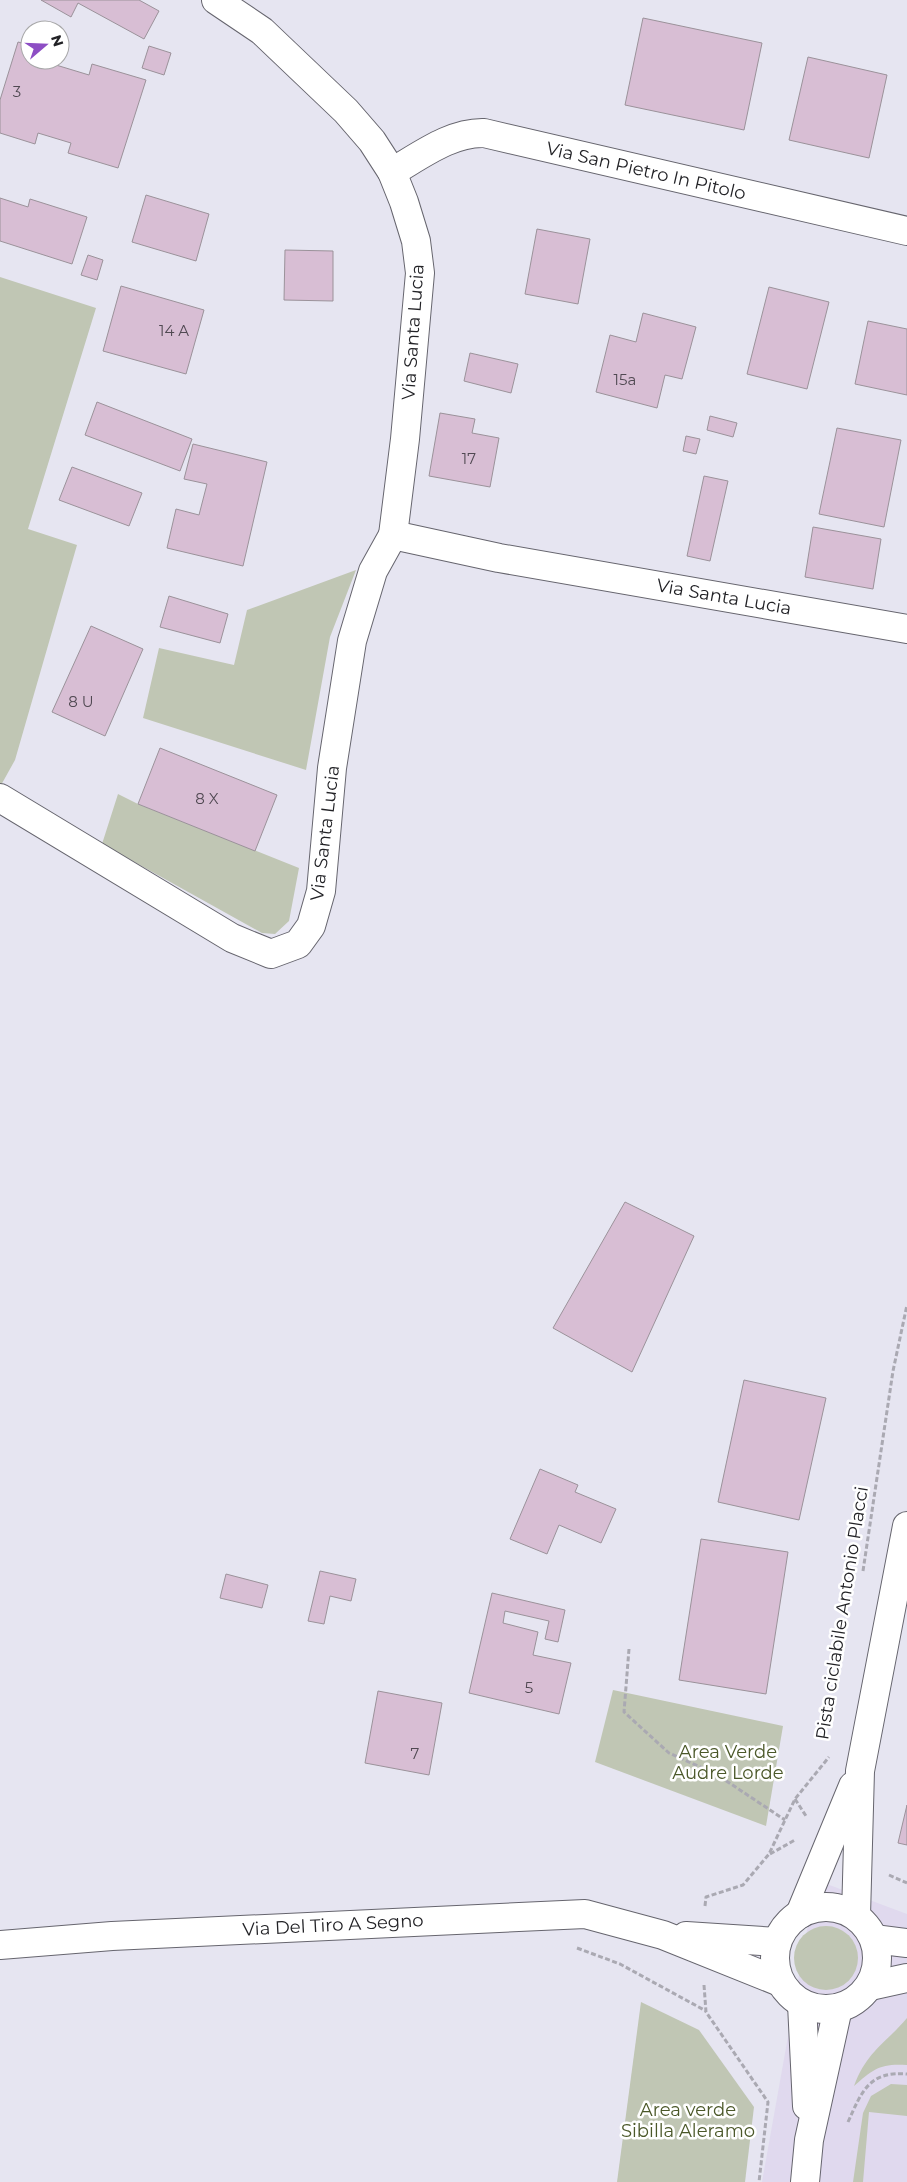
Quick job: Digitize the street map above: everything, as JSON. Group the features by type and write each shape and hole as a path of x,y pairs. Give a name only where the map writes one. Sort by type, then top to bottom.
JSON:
{"street":[{"name":"Via Santa Lucia","path":"0,798 232,938 271,954 298,944 311,926 321,891 332,768 352,641 373,572 393,535 405,439 420,273 416,241 392,172 372,141 346,111 262,31 216,0"},
{"name":"Via San Pietro In Pitolo","path":"392,172 454,138 471,133 484,133 907,231"},
{"name":"Via Santa Lucia","path":"393,535 499,558 907,629"},
{"path":"856,1916 860,1771 907,1526"},
{"path":"800,1914 860,1771"},
{"path":"828,1906 842,1909 856,1916 874,1938 878,1954 876,1971 870,1986 856,2000 838,2008 826,2010 802,2004 780,1982 776,1969 775,1955 777,1942 790,1921 814,1908 828,1906"},
{"name":"Via Del Tiro A Segno","path":"0,1945 112,1936 585,1914 702,1944 780,1982"},
{"path":"874,1938 907,1943"},
{"name":"Via Del Tiro A Segno","path":"702,1944 777,1942"},
{"path":"870,1986 907,1978"},
{"path":"802,2004 809,2140"},
{"path":"805,2182 809,2140 838,2008"}],"path":[{"name":"Pista ciclabile Antonio Placci","path":"862,1575 893,1372 907,1305"},
{"path":"629,1649 624,1712 669,1753 716,1774 785,1820"},
{"name":"Pista ciclabile Antonio Placci","path":"706,2012 702,1944 706,1896 743,1885 769,1854 795,1799 830,1756"},
{"path":"556,1915 558,1940 620,1964 706,2012 768,2102 759,2182"},
{"path":"847,2124 868,2084 887,2073 907,2074"}],"shaded area":[{"path":"816,1880 907,1914 907,2182 762,2182"}],"green space":[{"path":"0,277 96,308 28,529 77,545 15,760 0,787"},
{"path":"356,570 330,637 306,770 143,718 159,648 234,665 247,610"},
{"path":"118,794 138,804 299,868 289,921 275,934 262,933 102,844"},
{"name":"Area Verde Audre Lorde","path":"613,1690 783,1726 766,1826 595,1762"},
{"path":"826,1926 844,1931 849,1935 853,1940 858,1958 853,1976 849,1981 844,1985 826,1990 808,1985 803,1981 799,1976 794,1958 799,1940 803,1935 808,1931"},
{"name":"Area verde Sibilla Aleramo","path":"641,2002 699,2030 754,2107 745,2182 617,2182"},
{"path":"907,2018 907,2065 890,2065 878,2068 854,2086 859,2074 871,2056"},
{"path":"891,2084 907,2085 907,2116 869,2112 863,2182 853,2182 863,2113 871,2096"}],"building":[{"path":"41,0 139,0 159,11 144,39 78,3 71,17"},
{"path":"643,18 762,43 744,130 625,105"},
{"path":"18,42 20,42 20,70 70,69 89,75 92,64 146,80 118,168 68,153 71,143 38,133 35,144 0,133 0,100"},
{"path":"149,46 171,53 164,75 142,68"},
{"path":"808,57 887,75 869,158 789,140"},
{"path":"146,195 209,214 196,261 132,242"},
{"path":"0,198 28,207 30,199 87,217 72,264 0,241"},
{"path":"537,229 590,239 578,304 525,294"},
{"path":"285,250 333,251 333,301 284,300"},
{"path":"88,255 103,260 97,280 81,275"},
{"path":"121,286 204,310 186,374 103,351"},
{"path":"769,287 829,302 807,389 747,374"},
{"path":"643,313 696,327 682,379 665,375 657,408 596,392 610,335 636,342"},
{"path":"868,321 907,329 907,395 855,384"},
{"path":"470,353 518,364 511,393 464,381"},
{"path":"97,402 192,439 180,471 85,435"},
{"path":"440,413 475,419 472,433 499,438 490,487 429,476"},
{"path":"710,416 737,423 733,437 707,430"},
{"path":"837,428 901,440 884,527 819,514"},
{"path":"686,436 700,439 696,454 683,451"},
{"path":"193,444 267,462 243,566 167,548 176,509 199,515 207,484 184,479"},
{"path":"72,467 142,493 129,526 59,500"},
{"path":"704,476 728,481 710,561 687,556"},
{"path":"813,527 881,539 873,589 805,577"},
{"path":"169,596 228,614 220,643 160,627"},
{"path":"91,626 143,649 105,736 52,712"},
{"path":"160,748 277,795 255,851 138,804"},
{"path":"625,1202 694,1236 632,1372 553,1328"},
{"path":"744,1380 826,1398 799,1520 718,1502"},
{"path":"540,1469 578,1485 575,1492 616,1509 601,1543 559,1525 547,1554 510,1539"},
{"path":"701,1539 788,1552 766,1694 679,1680"},
{"path":"320,1571 356,1579 351,1601 330,1596 324,1624 308,1621"},
{"path":"226,1574 268,1585 262,1608 220,1598"},
{"path":"492,1593 565,1610 558,1642 545,1639 549,1621 505,1611 503,1623 538,1632 533,1655 571,1663 559,1714 469,1693"},
{"path":"378,1691 442,1703 429,1775 365,1763"},
{"path":"907,1805 907,1845 898,1843"}]}
